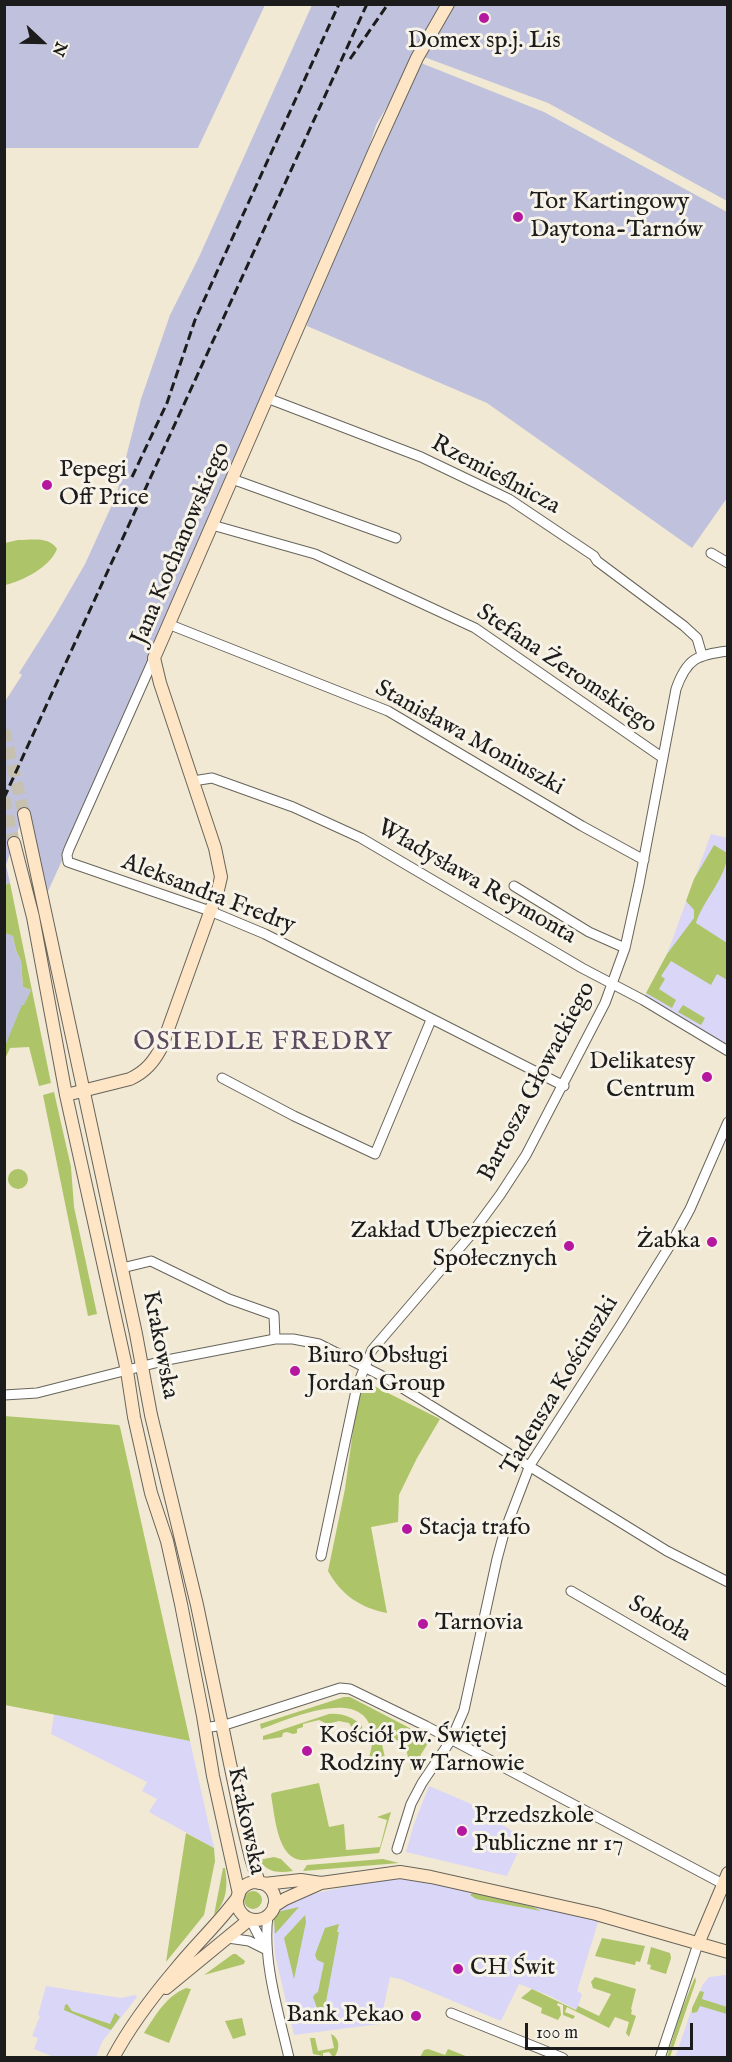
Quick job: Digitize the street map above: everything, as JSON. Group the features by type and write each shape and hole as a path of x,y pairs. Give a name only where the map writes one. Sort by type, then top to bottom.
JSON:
{"street":[{"name":"Jana Kochanowskiego","path":"66,1095 129,1079 139,1075 153,1062 162,1046 210,911 221,877 215,848 160,683 154,658 375,150 417,58 448,4"},
{"name":"Rzemieślnicza","path":"267,398 421,457 509,500 594,556 597,561 684,626 697,638 702,655"},
{"path":"232,479 396,538"},
{"name":"Stefana Żeromskiego","path":"212,525 315,554 475,628 663,759"},
{"path":"711,553 728,563"},
{"name":"Stanisława Moniuszki","path":"168,624 388,711 644,860"},
{"path":"702,655 728,651"},
{"name":"Bartosza Głowackiego","path":"321,1556 355,1394 372,1350 469,1237 500,1196 526,1155 600,1016 625,948 676,689 685,667 702,655"},
{"name":"Aleksandra Fredry","path":"154,658 69,849 67,859 71,864 210,911 265,934 564,1086"},
{"name":"Władysława Reymonta","path":"193,781 212,778 293,807 361,838 728,1051"},
{"name":"Krakowska","path":"24,814 151,1413 197,1605 250,1858 262,1884"},
{"name":"Krakowska","path":"14,843 33,917 66,1095 127,1371 134,1417 152,1493 167,1541 239,1895"},
{"path":"514,886 589,932 625,948"},
{"path":"222,1078 294,1116 375,1154 432,1020"},
{"name":"Tadeusza Kościuszki","path":"397,1849 411,1804 422,1783 451,1740 464,1710 488,1595 504,1533 530,1465 672,1242 690,1209 728,1122"},
{"path":"122,1268 151,1261 229,1299 274,1315 275,1339"},
{"path":"4,1395 37,1393 142,1367 275,1339 293,1339 319,1344 365,1366 668,1551 728,1582"},
{"name":"Sokoła","path":"571,1591 728,1682"},
{"path":"205,1728 223,1725 340,1688 350,1689 726,1878 698,1944 660,2058"},
{"path":"113,2058 134,2024 174,1971 218,1924 248,1885 301,1880 321,1882 400,1872 432,1877 596,1914 728,1952"},
{"path":"158,1994 250,1919 259,1920 285,1899 321,1882"},
{"path":"262,1884 273,1894 266,1933 266,1951 289,2058"},
{"path":"239,1895 240,1911 250,1919 266,1951"},
{"path":"228,1938 249,1941 266,1951"},
{"path":"451,2013 563,2058"}],"shaded area":[{"path":"4,5 265,5 198,148 5,148"},
{"path":"312,5 448,5 376,125 361,172 150,669 43,902 23,816 6,865 10,883 5,885 4,703 22,675 19,673 85,564 116,496 141,399 170,315 199,257"},
{"path":"454,5 727,5 727,201 548,103 424,57"},
{"path":"421,63 544,112 727,212 727,498 692,548 487,403 307,326 310,311 355,207"},
{"path":"711,834 727,838 727,1051 643,1000 667,954"},
{"path":"5,933 13,936 21,961 23,987 31,990 5,1051"},
{"path":"54,1714 190,1741 214,1848 149,1812 157,1799 142,1791 147,1782 51,1734"},
{"name":"Przedszkole Publiczne nr 17","path":"429,1786 469,1803 524,1839 507,1876 406,1852"},
{"path":"395,1876 428,1880 599,1919 577,1991 582,1994 577,2010 548,1995 519,1984 501,2021 400,1979 390,1977 380,2024 294,2035 275,1955 273,1919 275,1912 294,1898"},
{"path":"727,1976 727,2057 675,2058 703,1984 709,1977"},
{"path":"46,1986 121,1998 135,1995 137,1997 102,2042 96,2057 54,2057 34,2049 38,2038 32,2036 40,2016 38,2015"}],"green space":[{"path":"18,540 45,540 57,549 48,562 35,572 5,585 5,543"},
{"path":"714,845 727,853 726,862 696,923 727,943 727,980 717,974 711,985 671,961 661,976 665,979 659,989 676,1000 672,1008 646,993 667,954 694,918 694,910 686,901 694,879"},
{"path":"10,883 51,1083 39,1086 29,1047 10,1048 5,1059 5,1046 22,1005 31,990 23,987 21,961 13,936 5,933 5,885"},
{"path":"683,1005 705,1018 701,1025 678,1012"},
{"path":"54,1092 71,1167 74,1207 97,1314 88,1316 43,1095"},
{"path":"14,1169 22,1169 28,1175 28,1183 22,1189 14,1189 8,1183 8,1175"},
{"path":"360,1379 440,1419 399,1495 398,1522 371,1527 387,1613 360,1604 339,1587 328,1571 345,1489"},
{"path":"4,1416 119,1425 190,1741 5,1705"},
{"path":"350,1697 425,1736 428,1743 411,1771 404,1739 382,1744 385,1758 377,1760 369,1758 372,1735 367,1719 356,1711 341,1708 324,1709 261,1729 260,1724"},
{"path":"329,1714 351,1718 362,1726 363,1733 356,1732 349,1723 339,1721 327,1724 319,1720 303,1724 303,1727 297,1729 297,1733 287,1732 283,1733 282,1737 263,1740 263,1736"},
{"path":"319,1783 329,1827 344,1824 346,1850 380,1847 387,1820 377,1817 391,1812 379,1853 305,1860 296,1859 288,1854 279,1836 271,1795"},
{"path":"186,1833 214,1848 215,1861 204,1915 166,1962"},
{"path":"274,1857 281,1859 293,1871 274,1871 259,1860"},
{"path":"383,1859 399,1863 303,1871 307,1865"},
{"path":"223,1868 225,1868 226,1875 226,1893 214,1915"},
{"path":"253,1891 259,1894 262,1900 259,1906 253,1909 247,1906 244,1900 247,1894"},
{"path":"473,1893 533,1907 541,1911 476,1899 470,1895"},
{"path":"299,1907 275,1934 274,1919 277,1912"},
{"path":"305,1915 306,1922 294,1979 284,1938"},
{"path":"339,1924 325,2007 317,2008 313,1997 318,1992 324,1963 317,1960 315,1955 325,1928"},
{"path":"602,1938 645,1946 640,1962 636,1961 635,1965 595,1956"},
{"path":"651,1947 670,1953 671,1958 666,1974 650,1969 651,1965 647,1964"},
{"path":"233,1954 245,1961 244,1964 204,1975"},
{"path":"595,1977 636,1989 631,2014 636,2016 629,2037 626,2033 629,2022 615,2017 609,2028 567,2007 565,2012 575,2016 573,2019 563,2015 563,2005 558,2003 561,2015 558,2020 541,2013 542,2008 521,1998 532,1989 576,2010 578,2006 599,2016 611,1994 593,1988 591,1982"},
{"path":"695,1977 696,1981 670,2057 667,2057 680,2014"},
{"path":"186,1988 191,1989 169,2043 144,2033 167,2001"},
{"path":"700,1991 704,1992 702,1999 727,2007 727,2014 700,2006 697,2012 692,2013"},
{"path":"67,2004 72,2011 110,2024 115,2013 120,2017 111,2030 64,2010"},
{"path":"242,2018 246,2035 233,2039 225,2021"},
{"path":"331,2034 336,2038 338,2044 335,2056 333,2057 329,2052 323,2053 323,2056 313,2054 310,2038 315,2038 318,2051 334,2048"},
{"path":"428,2049 445,2055 448,2049 468,2057 420,2057 424,2050"}],"tunnel":[{"path":"4,730 24,814"},
{"path":"4,798 14,843"}],"railway":[{"path":"132,477 167,403 195,320 339,4"},
{"path":"4,798 367,4"},
{"path":"350,59 388,4"}],"place":[{"name":"Domex sp.j. Lis","path":"484,18"},
{"name":"Tor Kartingowy Daytona-Tarnów","path":"518,217"},
{"name":"Pepegi Off Price","path":"47,485"},
{"name":"Delikatesy Centrum","path":"707,1077"},
{"name":"Żabka","path":"712,1242"},
{"name":"Zakład Ubezpieczeń Społecznych","path":"569,1246"},
{"name":"Biuro Obsługi Jordan Group","path":"295,1371"},
{"name":"Stacja trafo","path":"407,1529"},
{"name":"Tarnovia","path":"423,1624"},
{"name":"Kościół pw. Świętej Rodziny w Tarnowie","path":"307,1751"},
{"name":"Przedszkole Publiczne nr 17","path":"462,1831"},
{"name":"CH Świt","path":"458,1969"},
{"name":"Bank Pekao","path":"416,2016"}],"district":[{"name":"OSIEDLE FREDRY","path":"263,1044"}]}
